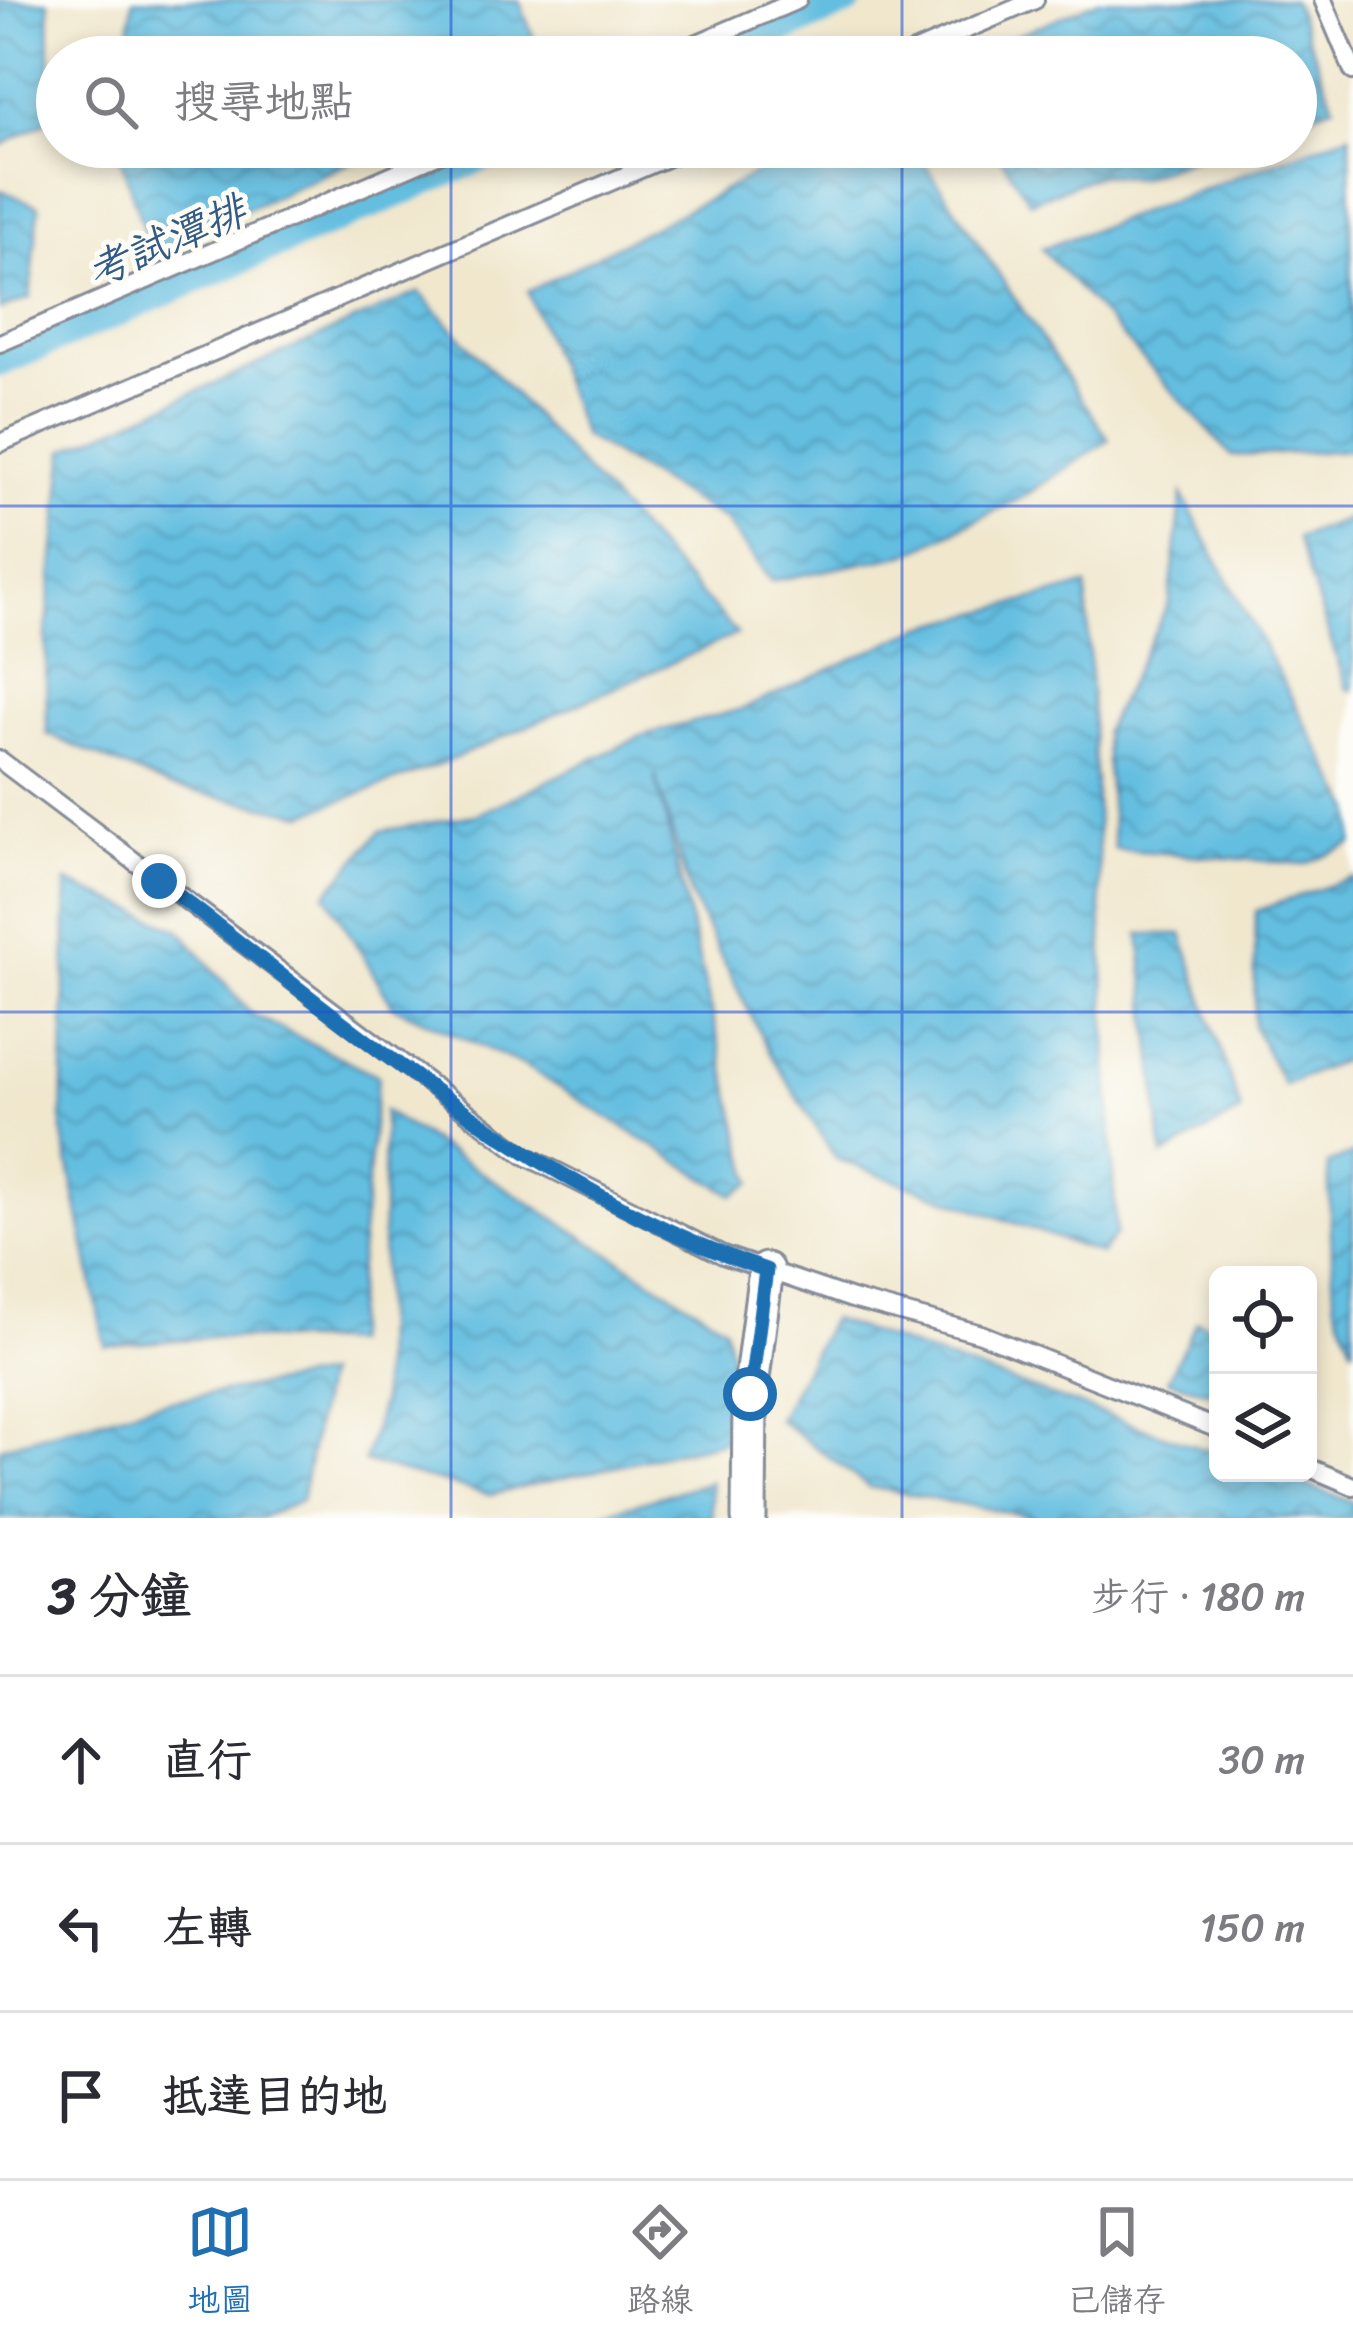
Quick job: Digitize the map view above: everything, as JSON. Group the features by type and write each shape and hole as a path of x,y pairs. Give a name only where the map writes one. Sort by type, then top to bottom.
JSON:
{"street":[{"path":"749,1518 750,1394 766,1270"}],"lane":[{"path":"714,36 798,0"},
{"path":"951,36 1035,0"},
{"path":"1323,0 1353,71"},
{"path":"0,343 407,168"},
{"path":"0,443 643,168"},
{"path":"0,760 524,1155 723,1256 981,1334 1209,1425"},
{"path":"1317,1471 1353,1486"}],"water":[{"path":"0,0 49,2 50,36 36,36 36,127 0,146"},
{"path":"133,0 519,0 533,36 129,36"},
{"path":"1100,0 1293,0 1307,36 1016,36"},
{"path":"1317,61 1334,105 1317,111"},
{"path":"1350,134 1353,450 1232,456 1042,249 1259,168 1317,168 1317,146"},
{"path":"124,168 338,168 151,252"},
{"path":"767,168 928,168 1109,440 1021,498 908,554 771,581 725,520 583,436 528,292"},
{"path":"1008,168 1165,168 1139,178 1100,174 1030,202"},
{"path":"0,190 39,206 30,298 0,309"},
{"path":"419,292 737,634 441,764 304,814 170,787 47,734 46,636 65,450"},
{"path":"1182,495 1353,811 1353,844 1305,864 1114,849 1104,732 1169,603"},
{"path":"1353,517 1353,690 1347,689 1297,538"},
{"path":"1086,586 1116,1234 1101,1254 836,1159 770,1053 691,897 655,774 752,1183 733,1195 525,1066 393,1006 326,894 381,831 476,815 644,735 743,709 923,627"},
{"path":"1353,877 1353,1056 1284,1085 1254,1028 1256,911"},
{"path":"67,882 179,929 251,1014 378,1076 351,1343 214,1337 105,1346 62,1130"},
{"path":"1140,934 1182,934 1241,1111 1163,1156"},
{"path":"384,1111 724,1326 749,1435 490,1495 364,1462 381,1404"},
{"path":"1353,1154 1353,1349 1334,1301 1328,1164"},
{"path":"831,1319 1209,1451 1209,1482 1296,1482 1353,1502 1353,1518 1039,1518 869,1487 778,1419"},
{"path":"1197,1321 1209,1325 1209,1392 1167,1380"},
{"path":"325,1375 301,1501 260,1518 0,1518 0,1447 156,1403"},
{"path":"710,1482 712,1518 586,1518"}],"waterway":[{"name":"考試潭排","path":"762,36 847,0"},
{"name":"考試潭排","path":"0,360 452,168"}],"route":[{"path":"159,881 524,1155 723,1256 766,1270 750,1394"}]}
